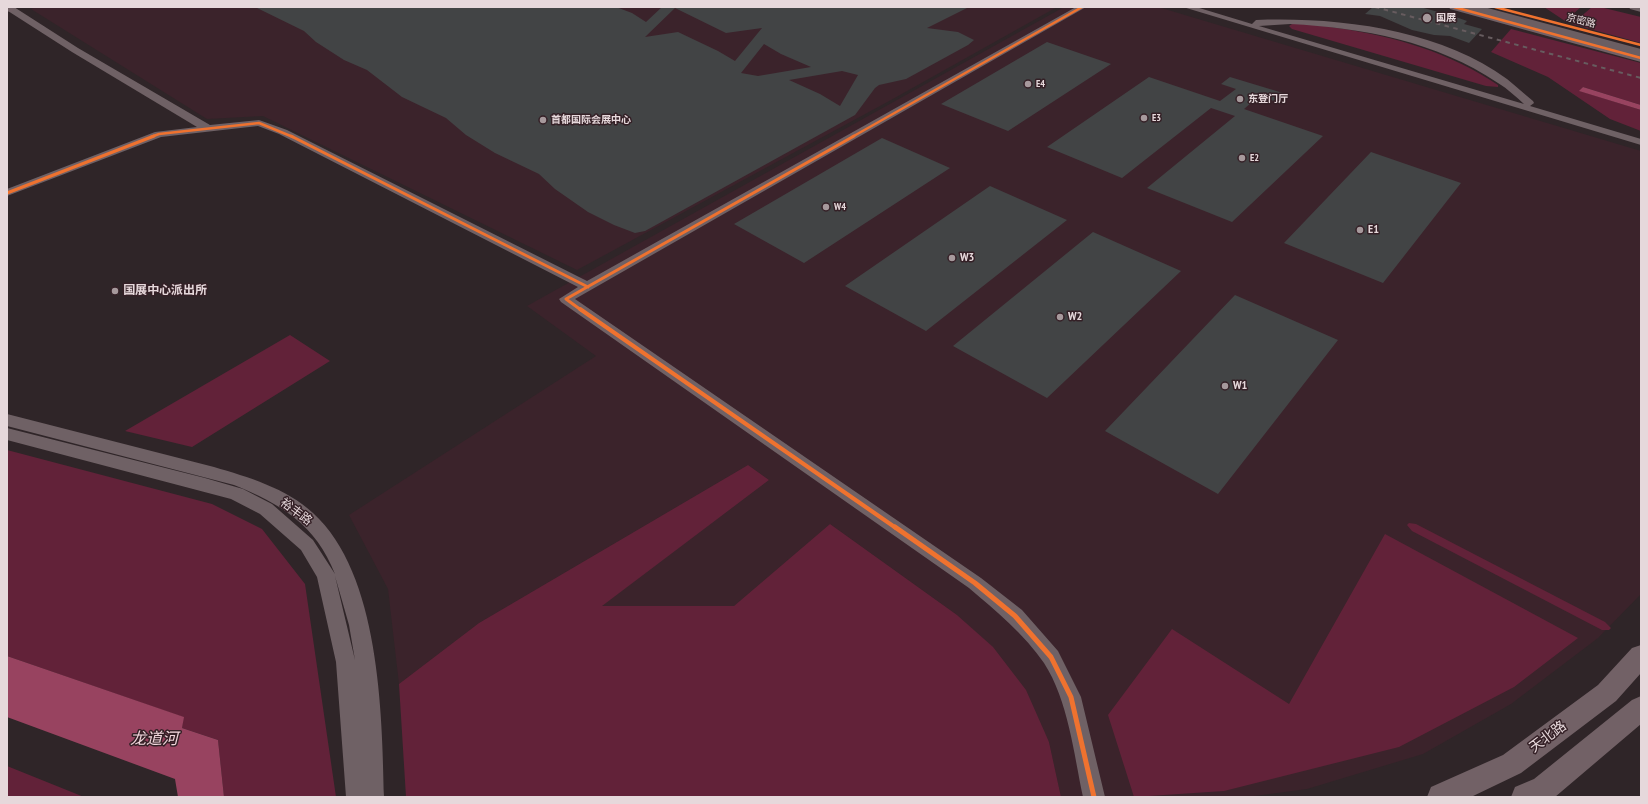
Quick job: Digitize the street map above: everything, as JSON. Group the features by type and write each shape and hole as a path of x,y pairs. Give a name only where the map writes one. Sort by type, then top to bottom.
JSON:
{"highway":[{"path":"1470,7 1641,53"},
{"path":"1487,7 1641,49"}],"main road":[{"name":"京密路","path":"1454,7 1641,58"},
{"name":"京密路","path":"1495,7 1641,45"},
{"name":"天北路","path":"1441,797 1512,764 1607,693 1641,656"},
{"path":"1525,797 1544,789 1641,708"}],"street":[{"path":"1082,7 566,299 975,583 1015,616 1051,657 1071,697 1094,797"},
{"path":"1187,7 1641,142"},
{"path":"1201,7 1641,135"},
{"path":"1633,7 1641,9"},
{"path":"11,8 75,50 207,128"},
{"path":"1256,23 1276,21 1326,23 1402,37 1427,44 1498,76 1516,90 1529,103"},
{"path":"7,193 159,134 259,123 283,132 588,287"},
{"name":"裕丰路","path":"7,420 217,473 251,485 280,500 298,511 314,525 323,536 342,568 353,606 364,657 372,733 373,797"},
{"name":"裕丰路","path":"7,434 205,484 237,494 266,509 308,545 326,575 346,662 357,797"}],"shaded area":[{"name":"首都国际会展中心","path":"36,7 1057,7 891,100 577,270 263,116 207,119 31,9"},
{"path":"1064,7 1158,7 1641,151 1641,594 1598,638 1511,704 1423,754 1307,789 1247,797 1061,797 1049,742 993,648 957,615 830,524 734,606 601,606 769,480 748,465 479,623 399,684 388,589 349,515 596,356 527,306"},
{"path":"1544,7 1581,7 1565,21"},
{"path":"1592,7 1600,7 1641,17 1641,43 1572,24"},
{"path":"1292,24 1309,24 1358,31 1401,41 1441,55 1461,64 1498,85 1498,87 1486,86 1292,29 1289,26"},
{"path":"1511,29 1641,63 1641,105 1583,87 1580,91 1641,110 1641,131 1610,119 1548,77 1491,52"},
{"path":"290,335 330,361 192,447 125,431"},
{"path":"7,450 212,504 262,529 305,584 336,797 224,797 218,740 182,728 183,717 7,656"},
{"path":"748,465 769,480 602,606 734,606 830,524 957,615 993,647 1026,690 1049,742 1061,797 406,797 399,684 479,623"},
{"path":"1409,523 1416,524 1605,622 1611,628 1609,630 1602,630 1412,531 1407,525"},
{"path":"1385,534 1578,638 1514,687 1399,747 1224,791 1134,797 1108,715 1172,629 1289,704"},
{"path":"7,766 84,797 7,797"}],"water":[{"path":"1583,87 1641,105 1641,110 1579,91"},
{"name":"龙道河","path":"7,656 184,717 182,728 218,740 224,797 178,797 175,779 7,717"}],"building":[{"name":"首都国际会展中心","path":"255,7 616,7 632,13 646,22 662,7 969,7 927,28 958,32 974,40 968,45 906,79 879,85 875,88 855,115 645,231 635,233 614,225 588,212 555,189 539,174 495,153 466,135 446,118 402,97 367,70 344,60 316,42 304,31","holes":["675,8 726,33 762,28 735,61 718,51 678,32 645,37","764,44 781,54 811,67 758,76 741,73","842,71 858,75 840,106 820,94 789,80"]},
{"path":"1373,7 1420,7 1453,16 1467,21 1464,24 1482,29 1469,43 1450,36 1434,35 1412,30 1380,16 1365,14"},
{"name":"E4","path":"1047,42 1111,64 1008,131 941,104"},
{"path":"1149,77 1220,101 1236,89 1221,84 1230,77 1283,93 1274,101 1259,96 1244,109 1323,136 1232,222 1147,188 1235,116 1211,108 1122,178 1047,147"},
{"name":"W4","path":"882,138 950,168 804,263 734,224"},
{"name":"E1","path":"1371,152 1461,183 1383,283 1284,243"},
{"name":"W3","path":"990,186 1067,220 926,331 845,286"},
{"name":"W2","path":"1093,232 1181,271 1047,398 953,346"},
{"name":"W1","path":"1235,295 1338,340 1218,494 1105,431"}],"railway":[{"path":"1375,7 1641,78"}],"cycle path":[{"path":"1082,7 566,299 975,583 1015,616 1051,657 1071,697 1094,797"},
{"path":"1454,7 1641,58"},
{"path":"1495,7 1641,45"},
{"path":"7,193 159,134 259,123 283,132 588,287"}],"place":[{"name":"国展","path":"1427,18"},
{"name":"E4","path":"1028,84"},
{"name":"东登门厅","path":"1240,99"},
{"name":"E3","path":"1144,118"},
{"name":"首都国际会展中心","path":"543,120"},
{"name":"E2","path":"1242,158"},
{"name":"W4","path":"826,207"},
{"name":"E1","path":"1360,230"},
{"name":"W3","path":"952,258"},
{"name":"国展中心派出所","path":"115,291"},
{"name":"W2","path":"1060,317"},
{"name":"W1","path":"1225,386"}]}
